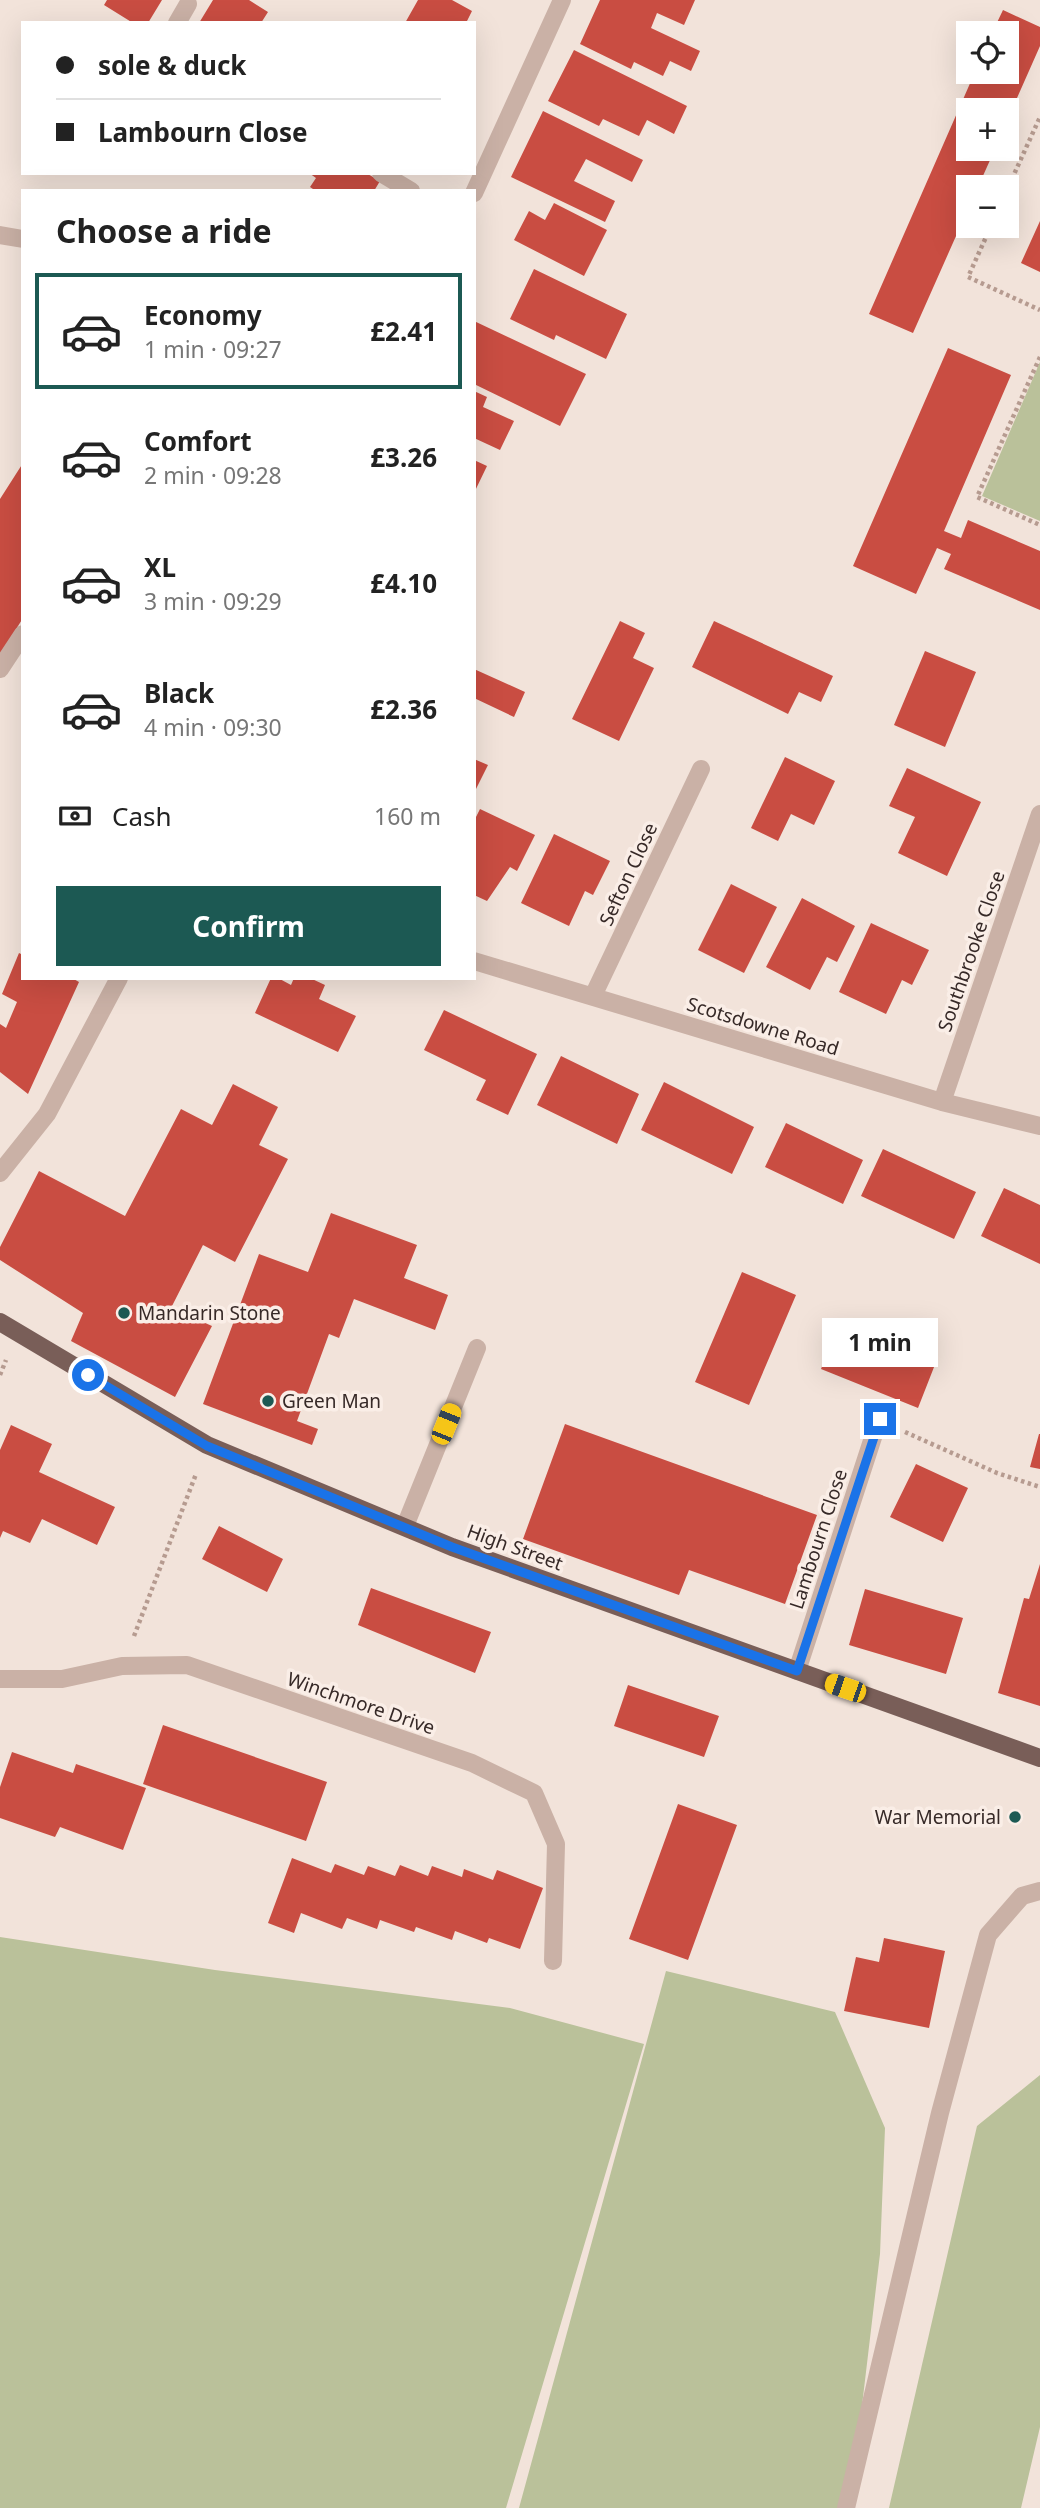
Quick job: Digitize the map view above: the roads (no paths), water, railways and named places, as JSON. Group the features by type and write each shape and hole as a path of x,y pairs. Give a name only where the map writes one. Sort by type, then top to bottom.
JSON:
{"main road":[{"name":"High Street","path":"0,1322 207,1446 452,1547 1040,1758"}],"street":[{"path":"476,189 562,0"},
{"path":"178,21 188,4"},
{"path":"384,175 408,189"},
{"path":"0,235 21,239"},
{"path":"0,669 21,637"},
{"name":"Sefton Close","path":"593,996 701,769"},
{"name":"Southbrooke Close","path":"942,1102 1040,814"},
{"name":"Scotsdowne Road","path":"476,962 942,1102 1040,1126"},
{"path":"0,1173 47,1114 118,980"},
{"path":"405,1526 477,1348"},
{"name":"Lambourn Close","path":"797,1671 880,1419"},
{"name":"Winchmore Drive","path":"0,1679 62,1679 122,1666 187,1665 471,1763 534,1793 556,1844 553,1961"},
{"path":"846,2508 937,2127 988,1935 1022,1896 1040,1891"}],"place":[{"name":"Mandarin Stone","path":"124,1313"},
{"name":"Green Man","path":"268,1401"},
{"name":"War Memorial","path":"1015,1817"}]}
